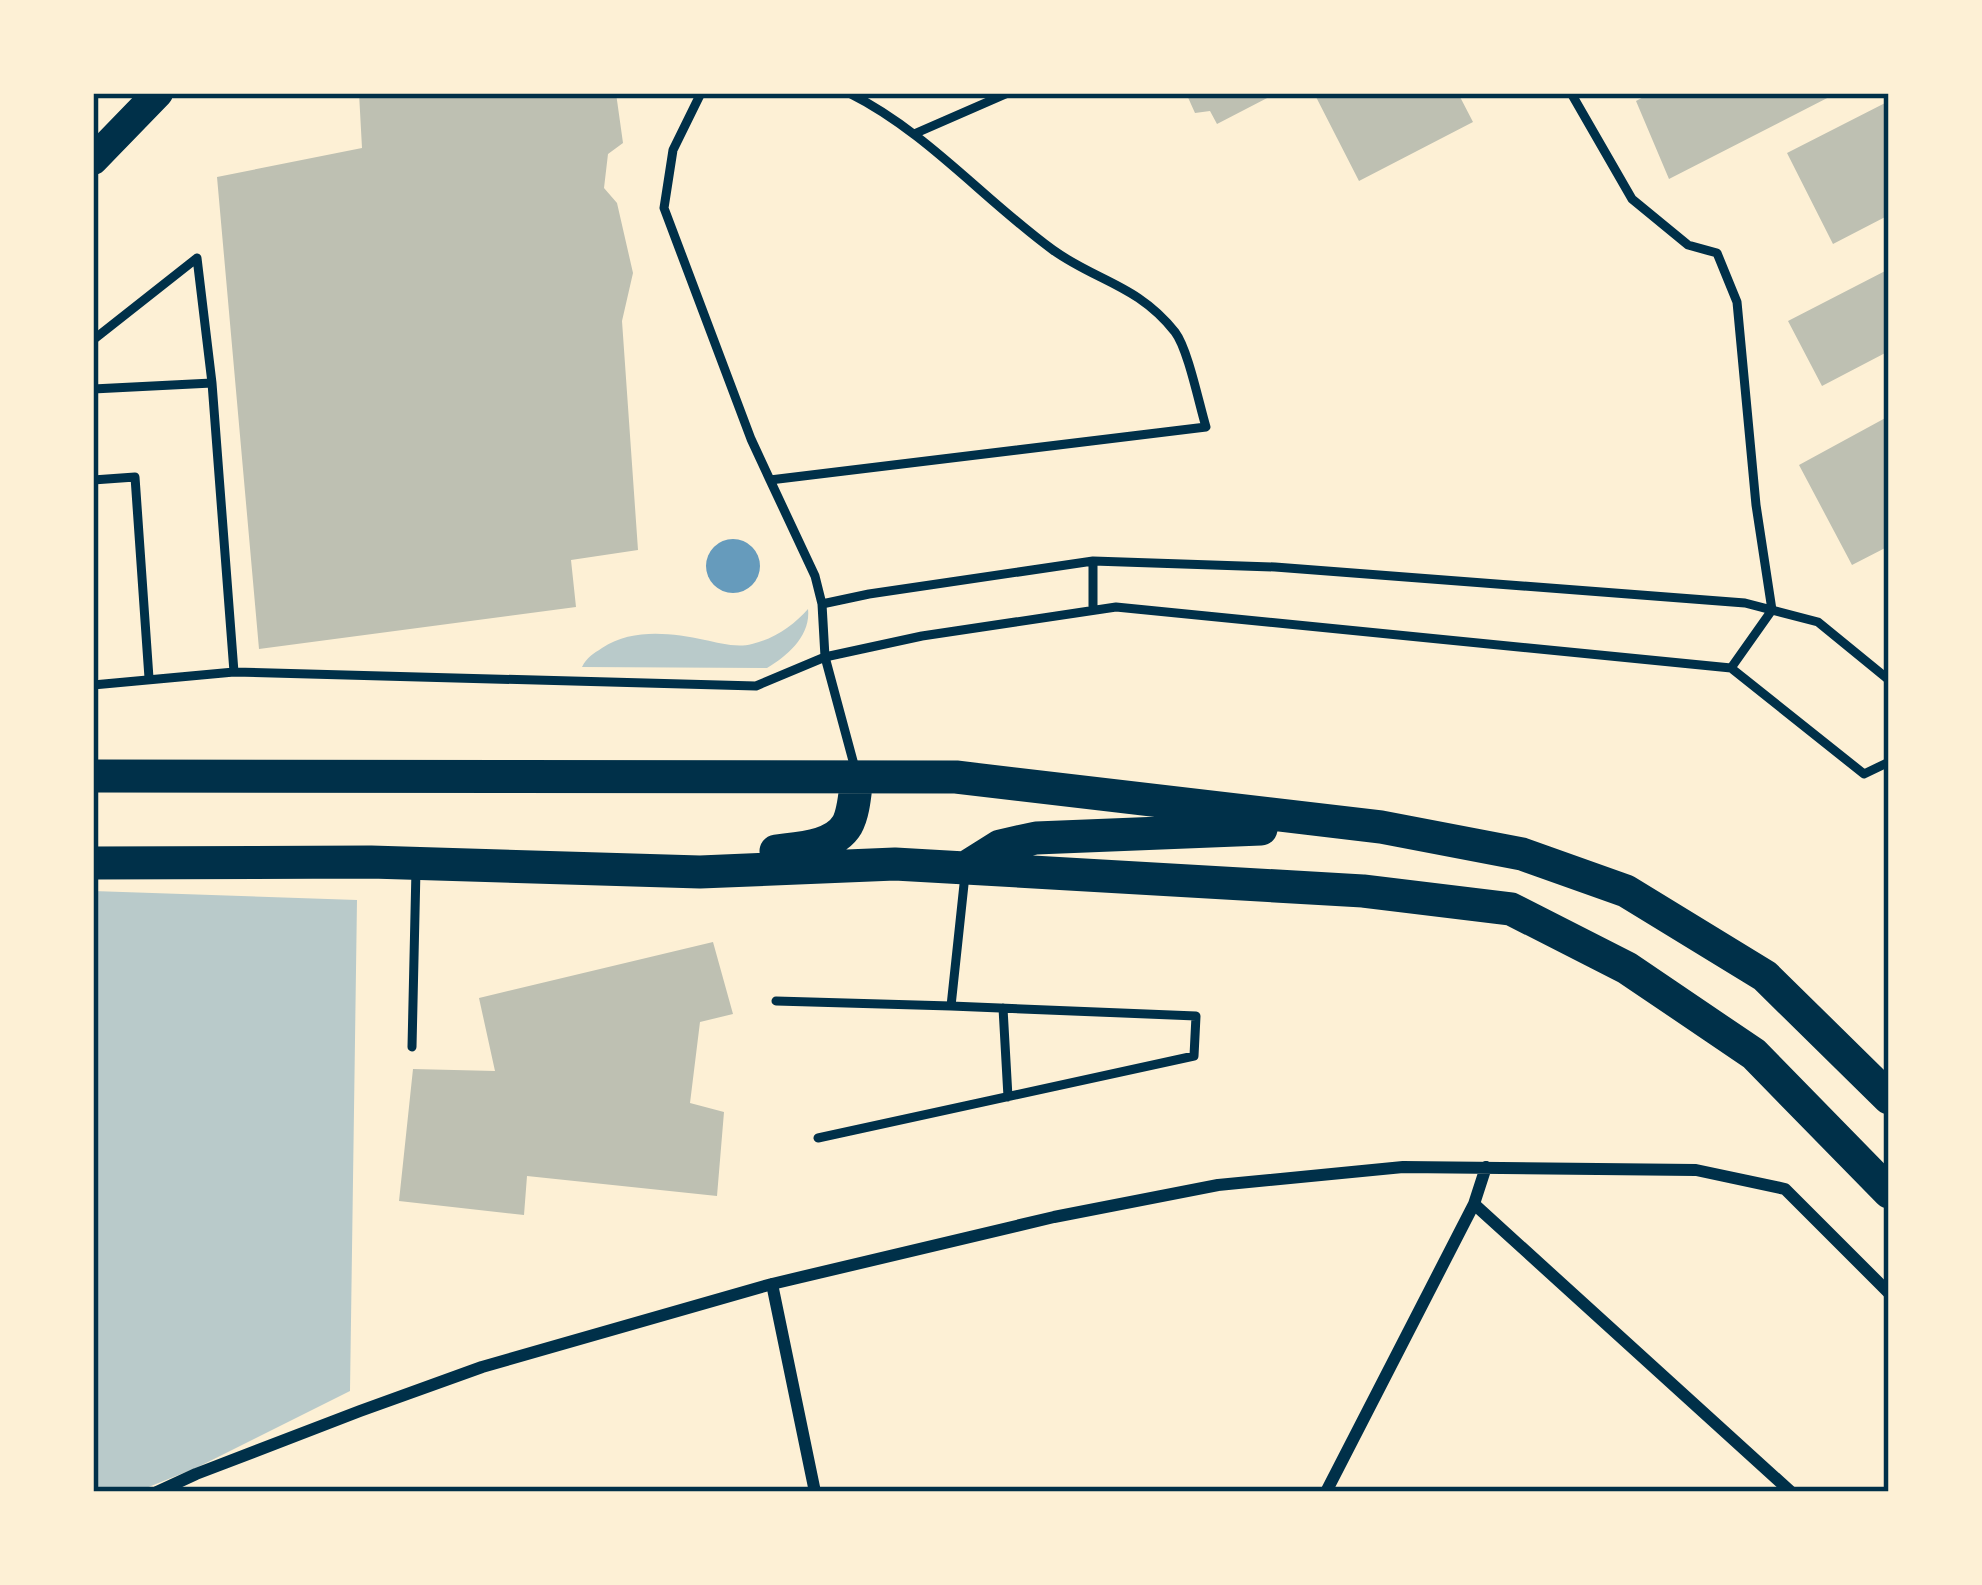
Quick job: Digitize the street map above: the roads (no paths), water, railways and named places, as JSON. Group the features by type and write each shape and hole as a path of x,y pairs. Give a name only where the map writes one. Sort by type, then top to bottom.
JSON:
{"highway":[{"path":"93,776 956,777 1365,825 1522,854 1626,891 1765,976 1889,1098"},
{"path":"700,872 742,856 817,845 837,835 848,824 857,778"},
{"path":"965,868 1000,846 1036,838 1365,825"},
{"path":"93,863 416,863 700,872 895,864 1363,891 1511,909 1627,968 1754,1054 1889,1192"}],"main road":[{"path":"93,160 158,93"}],"street":[{"path":"158,1492 319,1426 482,1367 772,1284 1054,1216 1218,1185 1403,1167 1696,1170 1785,1190 1889,1293"},
{"path":"1326,1492 1474,1204 1486,1167"},
{"path":"1474,1204 1791,1492"},
{"path":"772,1284 815,1492"}],"lane":[{"path":"701,93 673,150 664,208 751,439 815,576 825,657 857,778"},
{"path":"770,480 1206,428 1179,336 1156,311 1130,290 1056,252 914,134 849,93"},
{"path":"914,134 1008,93"},
{"path":"1571,93 1632,199 1688,245 1717,254 1737,302 1756,505 1772,610 1732,668"},
{"path":"93,340 197,258 212,383 234,673"},
{"path":"93,388 212,383"},
{"path":"93,480 135,477 149,678"},
{"path":"822,604 1093,561 1275,567 1745,603 1818,622 1889,680"},
{"path":"1093,561 1093,610"},
{"path":"93,685 234,673 756,686 825,657 922,636 1116,607 1732,668 1864,774 1889,762"},
{"path":"412,1047 416,863"},
{"path":"951,1006 965,868"},
{"path":"776,1001 1196,1016 1194,1056 818,1138"},
{"path":"1003,1008 1008,1097"}],"water":[{"path":"733,539 752,547 760,566 752,585 733,593 714,585 706,566 714,547"}]}
